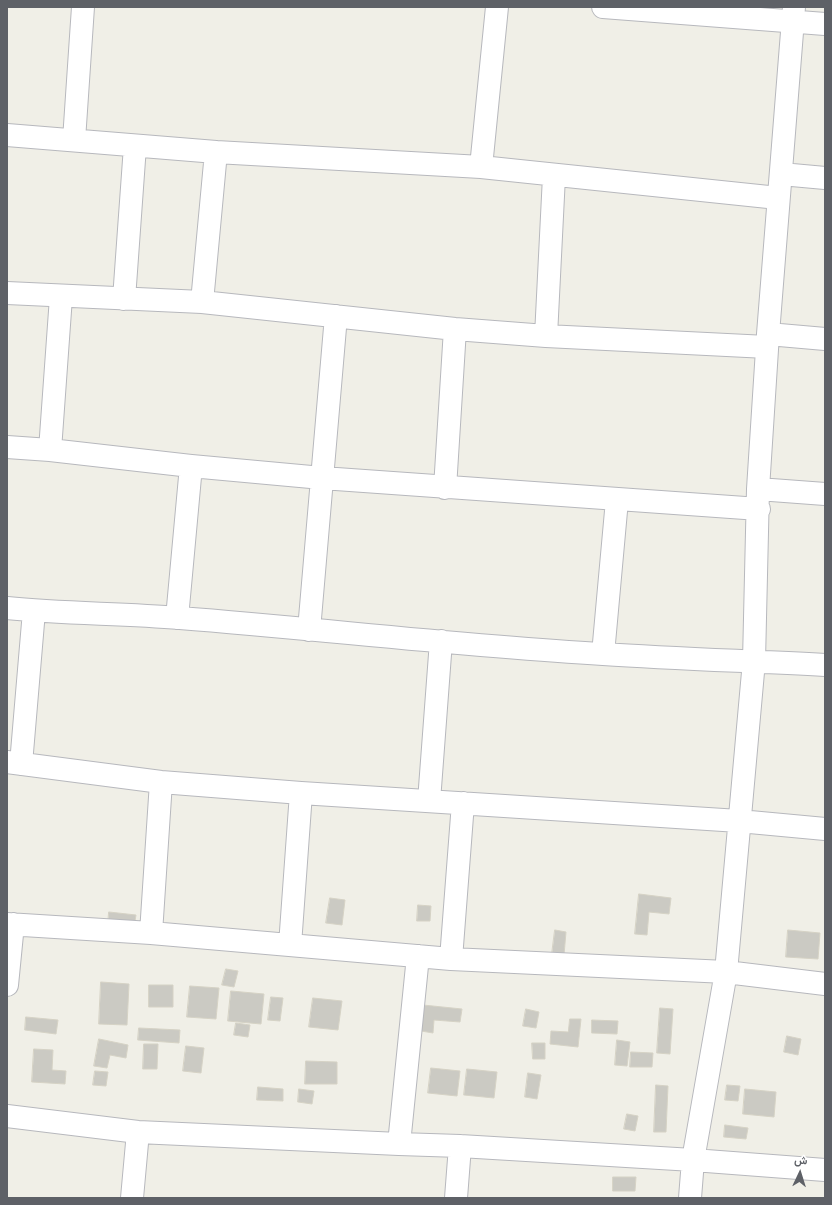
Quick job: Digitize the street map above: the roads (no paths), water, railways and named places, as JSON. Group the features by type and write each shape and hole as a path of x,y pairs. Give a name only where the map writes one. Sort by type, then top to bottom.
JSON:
{"street":[{"path":"74,140 83,7"},
{"path":"481,167 496,7"},
{"path":"603,7 793,14 825,24"},
{"path":"690,1198 693,1160 726,972 754,661 758,499 778,198 793,14"},
{"path":"7,135 216,152 481,167 554,176 778,198"},
{"path":"124,299 135,146"},
{"path":"202,302 216,152"},
{"path":"781,174 825,178"},
{"path":"546,336 554,176"},
{"path":"7,293 61,297 202,302 455,329 546,336 768,341 825,339"},
{"path":"50,450 61,297"},
{"path":"309,630 336,316"},
{"path":"446,488 455,329"},
{"path":"7,447 50,450 191,466 322,478 617,500 758,499 825,494"},
{"path":"177,618 191,466"},
{"path":"603,654 617,500"},
{"path":"7,608 34,611 177,618 603,654 825,665"},
{"path":"34,611 14,763 161,782 301,793 739,821 825,829"},
{"path":"429,801 441,641"},
{"path":"151,933 161,782"},
{"path":"290,945 301,793"},
{"path":"451,958 463,803"},
{"path":"7,985 10,924 151,933 418,956 726,972 825,984"},
{"path":"399,1144 418,956"},
{"path":"7,1116 138,1132 460,1146 693,1160 825,1170"},
{"path":"132,1198 138,1132"},
{"path":"456,1198 460,1146"}]}
